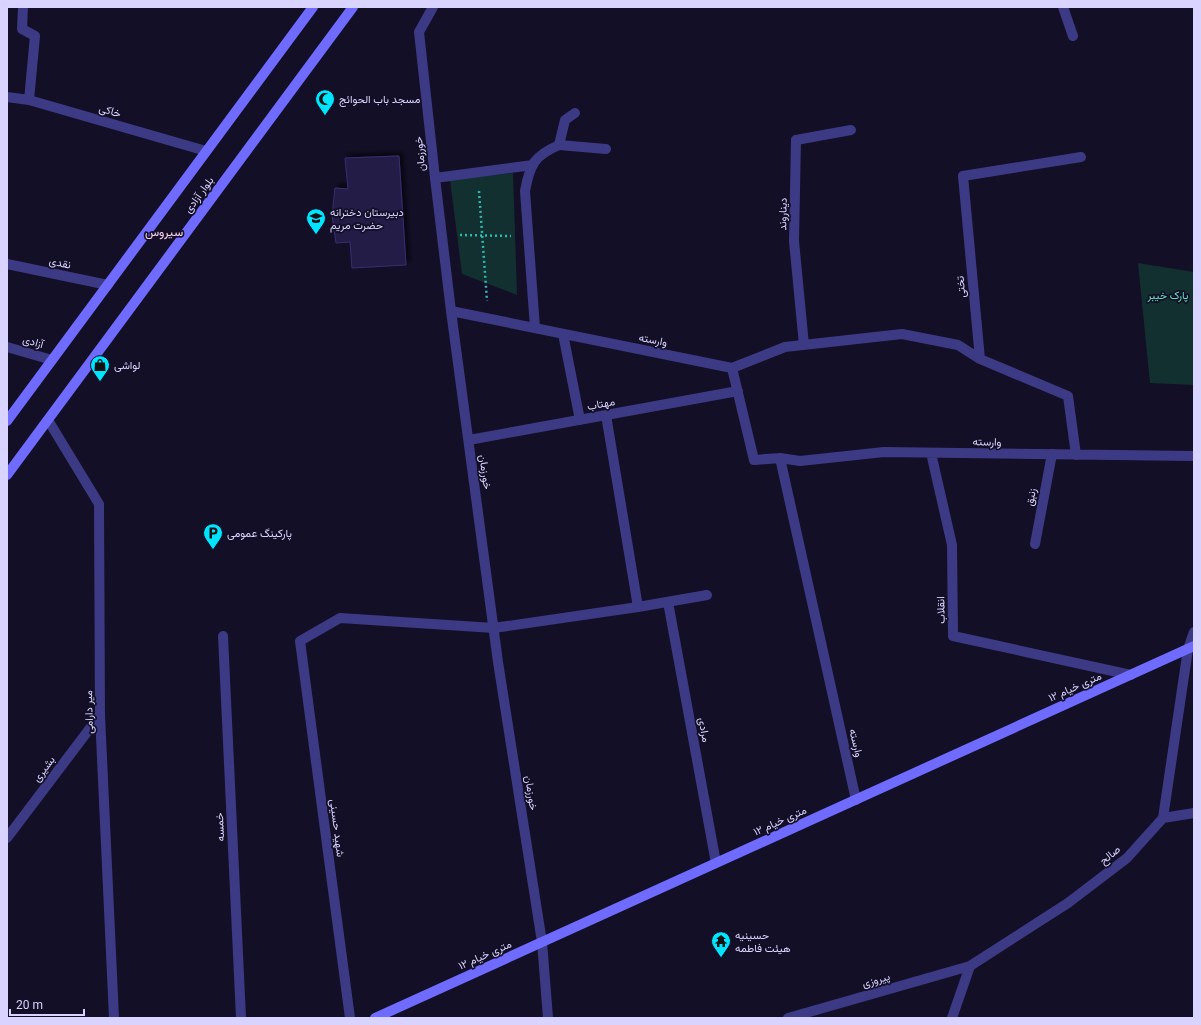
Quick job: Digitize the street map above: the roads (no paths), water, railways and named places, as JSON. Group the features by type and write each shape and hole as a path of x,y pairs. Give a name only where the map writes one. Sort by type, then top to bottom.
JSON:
{"main road":[{"name":"بلوار آزادی","path":"7,421 313,7"},
{"name":"بلوار آزادی","path":"7,475 353,7"},
{"name":"۱۲ متری خیام","path":"375,1018 1191,648"}],"street":[{"path":"23,7 22,29 35,36 29,100"},
{"name":"خورزمان","path":"433,7 419,32 435,178 451,311 498,662 542,942 548,1018"},
{"path":"1063,7 1073,36"},
{"name":"خاکی","path":"7,97 29,100 206,151"},
{"path":"559,145 565,120 575,113"},
{"name":"دیناروند","path":"804,345 794,241 796,140 852,130"},
{"path":"535,328 525,191 528,174 536,159 546,151 559,145 606,149"},
{"name":"تختی","path":"980,359 963,176 1081,157"},
{"path":"435,178 533,165"},
{"name":"نقدی","path":"7,264 108,285"},
{"name":"وارسته","path":"451,311 732,368 754,460 780,458 800,461 884,452 1194,456"},
{"path":"563,334 580,420"},
{"path":"732,368 785,347 902,334 958,345 980,359 1068,396 1076,455"},
{"name":"آزادی","path":"7,347 52,360"},
{"name":"مهتاب","path":"469,440 738,391"},
{"path":"606,415 638,607"},
{"name":"میر دارامی","path":"48,420 99,504 100,715 114,1018"},
{"name":"انقلاب","path":"931,453 952,545 953,636 1131,675"},
{"name":"زنبق","path":"1035,544 1052,454"},
{"name":"وارسته","path":"780,458 856,800"},
{"path":"494,628 638,607 707,595"},
{"name":"مرادی","path":"668,602 716,863"},
{"name":"شهید حسینی","path":"350,1018 300,640 340,618 494,628"},
{"path":"1194,632 1163,818 1194,813"},
{"name":"خمسه","path":"223,636 241,1018"},
{"name":"بشیری","path":"7,838 100,715"},
{"name":"صالح","path":"970,966 1068,903 1127,858 1163,818"},
{"path":"952,1018 970,966"},
{"name":"پیروزی","path":"788,1018 970,966"}],"place":[{"name":"مسجد باب الحوائج","path":"325,116"},
{"name":"دبیرستان دخترانه حضرت مریم","path":"316,235"},
{"name":"لواشی","path":"100,382"},
{"name":"پارکینگ عمومی","path":"213,550"},
{"name":"حسینیه هیئت فاطمه","path":"721,958"}],"district":[{"name":"سیروس","path":"164,232"}],"park label":[{"name":"پارک خیبر","path":"1168,295"}]}
